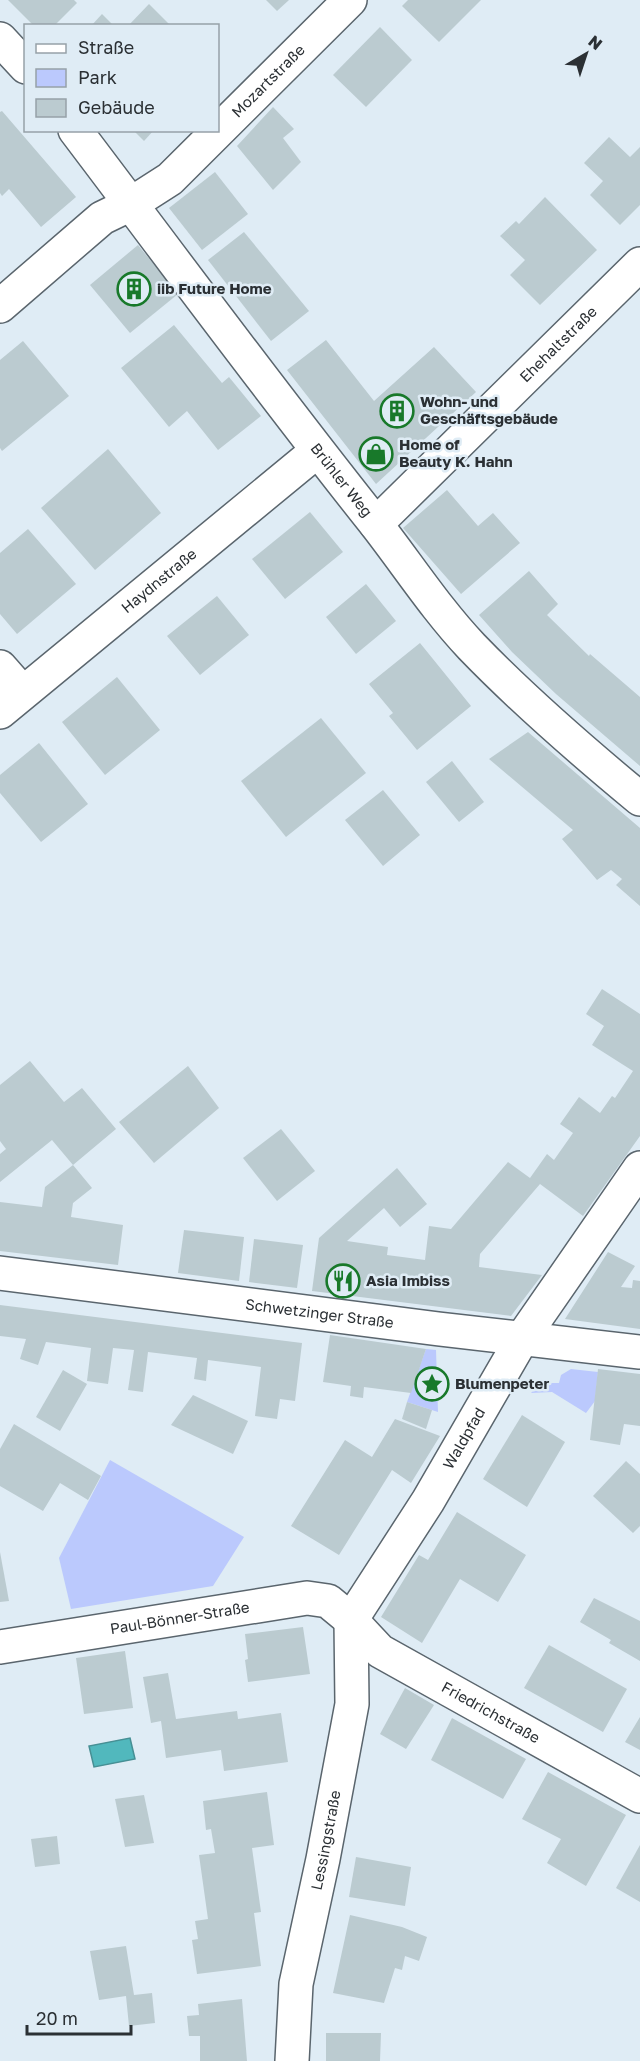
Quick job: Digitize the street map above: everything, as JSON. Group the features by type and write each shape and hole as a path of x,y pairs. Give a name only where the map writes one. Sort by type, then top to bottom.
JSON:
{"street":[{"name":"Mozartstraße","path":"219,131 350,0"},
{"path":"0,39 24,65"},
{"name":"Brühler Weg","path":"77,132 317,451 376,524 442,612 526,701 640,799"},
{"name":"Mozartstraße","path":"0,306 102,219 171,179 218,132"},
{"name":"Ehehaltstraße","path":"376,524 640,264"},
{"name":"Haydnstraße","path":"11,702 317,451"},
{"path":"0,667 11,702"},
{"name":"Waldpfad","path":"351,1620 428,1501 523,1337 640,1168"},
{"name":"Schwetzinger Straße","path":"0,1274 640,1352"},
{"name":"Paul-Bönner-Straße","path":"0,1647 307,1598 328,1601 351,1620"},
{"name":"Friedrichstraße","path":"351,1620 380,1651 640,1796"},
{"name":"Lessingstraße","path":"292,2061 296,1984 323,1859 352,1704 351,1620"}],"green space":[{"path":"426,1349 436,1350 438,1412 407,1402"},
{"path":"571,1369 598,1372 595,1401 586,1413 552,1392 531,1393 540,1383 559,1383 561,1375"},
{"path":"110,1460 244,1537 213,1586 71,1609 59,1558"}],"shaded area":[{"path":"130,1738 135,1759 94,1767 89,1746"}],"building":[{"path":"8,0 74,0 77,3 56,24 32,24"},
{"path":"266,0 289,0 277,11"},
{"path":"408,0 481,0 439,42 402,6"},
{"path":"149,4 169,24 130,24"},
{"path":"102,14 112,24 93,24"},
{"path":"380,27 412,60 366,107 333,75"},
{"path":"273,107 294,129 283,138 301,162 273,190 237,146"},
{"path":"2,111 76,197 41,227 9,189 2,196 0,193 0,112"},
{"path":"135,132 152,132 144,141"},
{"path":"609,137 630,157 640,147 640,205 620,225 590,195 603,181 584,163"},
{"path":"215,172 248,214 202,250 169,208"},
{"path":"545,197 597,250 540,305 510,275 525,260 500,236 516,221 519,224"},
{"path":"244,232 309,311 271,341 208,260"},
{"name":"iib Future Home","path":"138,245 178,294 130,333 90,285"},
{"path":"174,325 222,383 229,377 261,416 218,450 187,411 169,427 121,368"},
{"name":"Wohn- und Geschäftsgebäude","path":"326,340 374,401 434,347 476,392 376,484 287,370"},
{"path":"23,341 69,396 2,451 0,448 0,360"},
{"path":"108,449 161,513 95,570 41,508"},
{"path":"447,490 478,526 493,513 520,543 461,594 403,528"},
{"path":"310,512 343,552 285,599 252,559"},
{"path":"28,529 76,584 17,634 0,614 0,553"},
{"path":"529,571 558,604 547,615 589,656 590,654 640,697 640,766 556,694 512,652 479,615"},
{"path":"366,584 396,621 356,654 326,617"},
{"path":"217,596 249,635 200,675 167,636"},
{"path":"420,643 471,706 417,750 389,716 393,713 369,684"},
{"path":"117,677 160,730 105,775 62,722"},
{"path":"321,718 366,773 286,837 241,781"},
{"path":"528,732 640,828 640,906 616,885 622,879 611,870 597,880 562,839 573,830 489,759"},
{"path":"39,743 88,804 41,842 0,793 0,775"},
{"path":"452,761 484,802 459,822 426,782"},
{"path":"383,790 420,835 383,866 345,820"},
{"path":"602,989 640,1014 640,1136 583,1216 540,1184 480,1254 479,1267 542,1275 511,1316 312,1291 319,1238 397,1168 427,1204 400,1227 384,1208 347,1241 388,1247 387,1255 425,1260 429,1226 451,1229 508,1162 530,1178 547,1154 554,1160 573,1133 560,1124 579,1097 600,1113 612,1096 615,1098 633,1071 592,1045 604,1026 586,1014"},
{"path":"30,1061 64,1102 82,1088 116,1129 73,1165 52,1140 0,1182 0,1154 6,1149 0,1141 0,1085"},
{"path":"188,1066 219,1108 154,1163 119,1122"},
{"path":"281,1129 315,1171 277,1201 243,1158"},
{"path":"73,1165 92,1188 73,1203 71,1217 123,1225 118,1265 0,1251 0,1202 42,1207 45,1187"},
{"path":"184,1230 244,1237 239,1281 178,1273"},
{"path":"254,1239 303,1245 297,1288 249,1282"},
{"path":"608,1252 635,1266 621,1287 632,1288 633,1280 640,1281 640,1329 565,1319"},
{"path":"0,1305 302,1343 295,1401 280,1399 277,1419 255,1416 261,1367 208,1360 206,1381 194,1379 197,1358 148,1352 143,1392 128,1390 134,1350 113,1348 108,1384 87,1381 91,1348 46,1342 38,1365 20,1359 26,1339 0,1336"},
{"path":"330,1335 426,1349 411,1393 364,1387 363,1398 350,1396 351,1386 323,1382"},
{"path":"598,1369 640,1374 640,1426 624,1424 620,1445 590,1440"},
{"path":"63,1370 87,1384 60,1431 36,1417"},
{"path":"193,1395 248,1421 233,1454 171,1425"},
{"path":"407,1402 432,1410 426,1429 402,1419"},
{"path":"522,1415 565,1442 527,1507 483,1479"},
{"path":"395,1419 440,1436 411,1483 392,1470 339,1555 291,1526 345,1440 372,1457"},
{"path":"14,1424 101,1476 88,1500 60,1483 43,1511 0,1486 0,1449"},
{"path":"626,1461 640,1474 640,1526 633,1533 593,1496"},
{"path":"457,1512 526,1555 498,1602 460,1579 422,1643 381,1617 419,1555 428,1560"},
{"path":"0,1552 9,1601 0,1602"},
{"path":"594,1598 640,1621 640,1661 609,1643 611,1640 580,1622"},
{"path":"303,1627 310,1674 248,1682 245,1634"},
{"path":"549,1645 627,1689 603,1732 524,1688"},
{"path":"125,1651 133,1708 84,1714 76,1658"},
{"path":"168,1673 176,1719 237,1711 238,1719 281,1713 288,1762 224,1771 221,1750 166,1758 161,1721 151,1723 143,1677"},
{"path":"405,1688 434,1705 406,1749 380,1734"},
{"path":"640,1717 640,1750 625,1742"},
{"path":"452,1718 526,1759 503,1799 431,1760"},
{"path":"548,1772 626,1815 586,1886 547,1863 561,1839 522,1819"},
{"path":"267,1792 274,1845 252,1848 261,1912 254,1913 261,1966 197,1974 192,1940 198,1939 195,1921 208,1919 199,1855 215,1853 211,1829 206,1830 203,1801"},
{"path":"144,1795 154,1843 125,1847 115,1799"},
{"path":"57,1836 60,1864 35,1867 31,1839"},
{"path":"640,1845 640,1902 616,1888"},
{"path":"356,1857 411,1867 405,1906 349,1897"},
{"path":"350,1915 402,1927 427,1937 419,1961 405,1956 402,1970 395,1968 384,2003 333,1993"},
{"path":"126,1946 134,1995 152,1993 155,2023 129,2026 126,1996 99,2000 90,1951"},
{"path":"242,1999 247,2061 200,2061 200,2036 189,2036 187,2016 199,2015 198,2004"},
{"path":"326,2033 381,2033 380,2061 326,2061"}],"place":[{"name":"iib Future Home","path":"134,289"},
{"name":"Wohn- und Geschäftsgebäude","path":"397,411"},
{"name":"Home of Beauty K. Hahn","path":"376,454"},
{"name":"Asia Imbiss","path":"343,1281"},
{"name":"Blumenpeter","path":"432,1384"}]}
